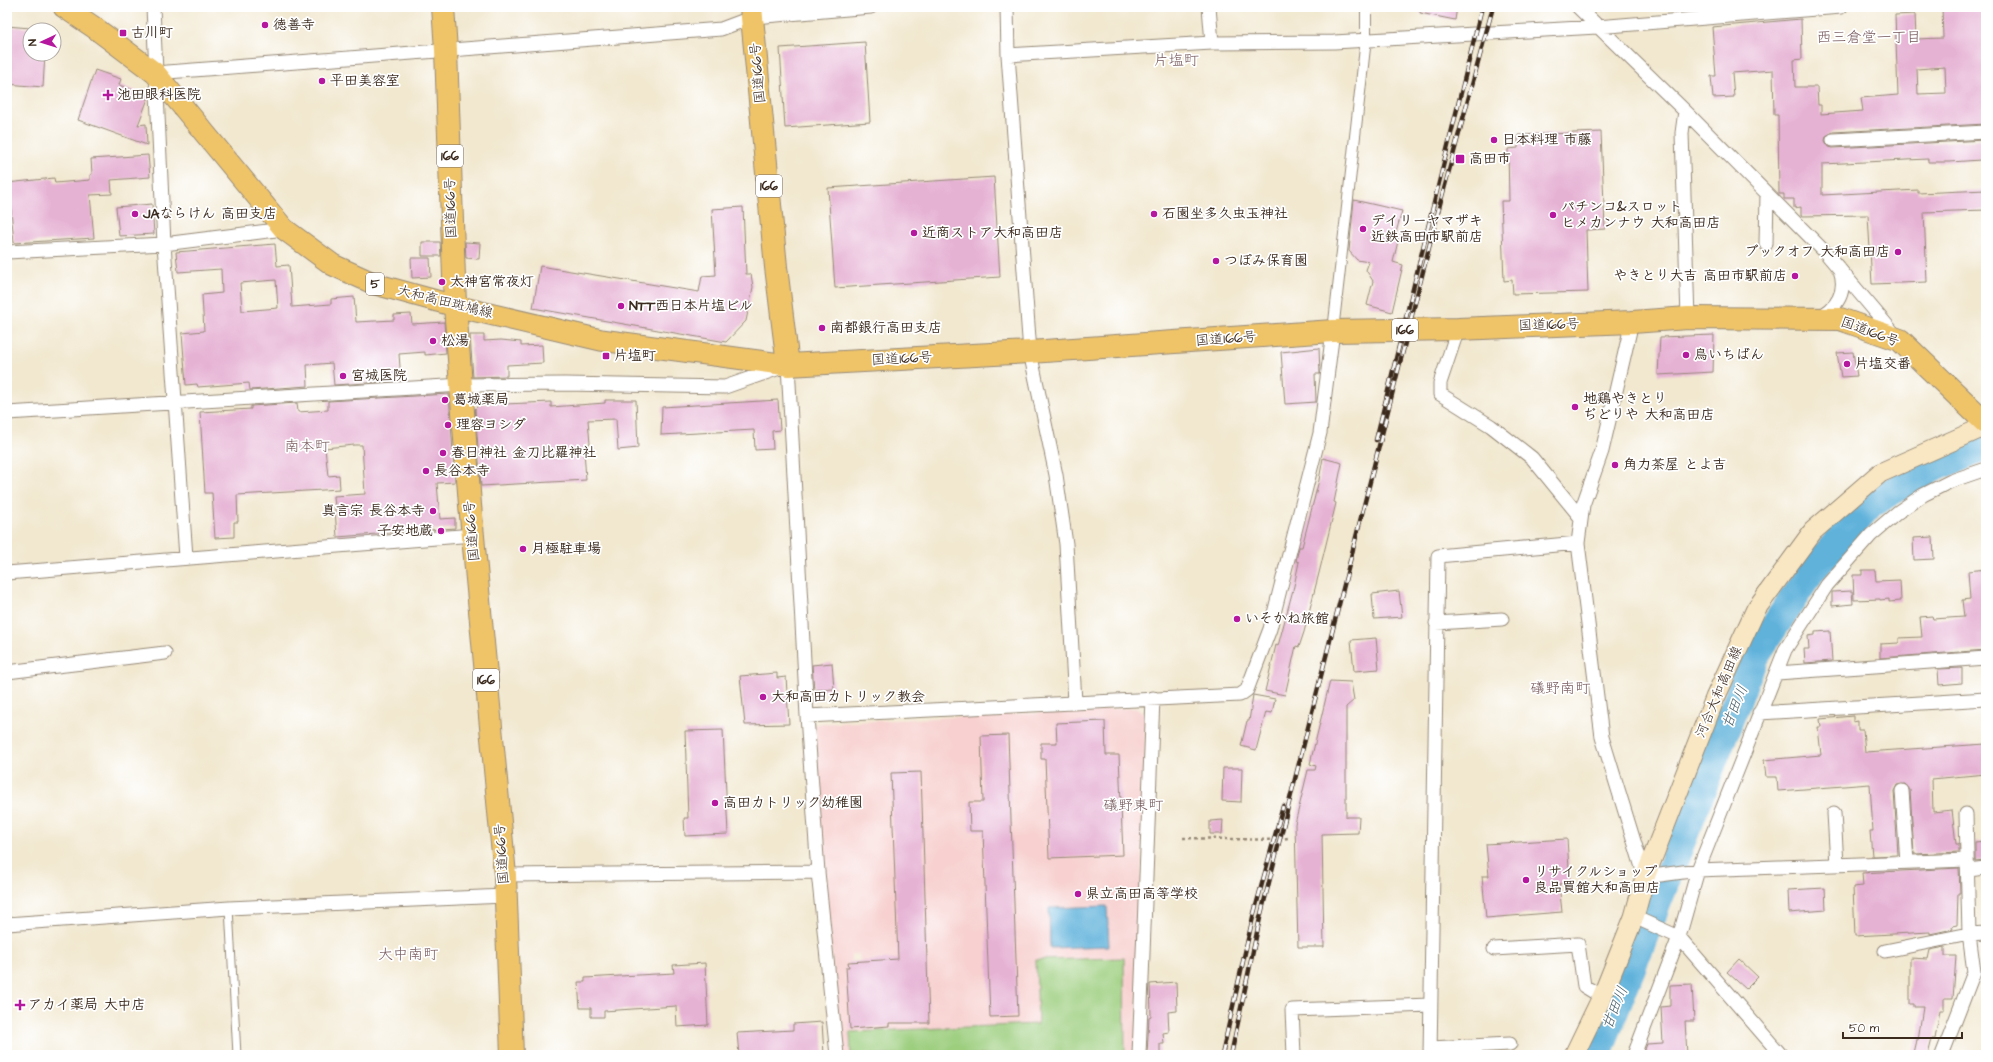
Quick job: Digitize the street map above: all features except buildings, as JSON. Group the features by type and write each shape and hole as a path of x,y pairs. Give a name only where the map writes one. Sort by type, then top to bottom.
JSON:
{"highway":[{"name":"国道166号","path":"443,7 446,50 455,306 473,535 505,874 512,1055"},
{"name":"国道166号","path":"752,9 776,268 788,365 1030,352 1333,331 1458,329 1632,322 1688,318 1840,319 1900,340 1986,424"}],"main road":[{"name":"大和高田斑鳩線","path":"64,7 95,28 155,73 284,229 333,265 375,284 455,306 600,340 788,365"},
{"name":"河合大和高田線","path":"1574,1055 1638,919 1715,698 1756,608 1813,531 1880,473 1986,424"}],"street":[{"path":"153,7 164,244 186,558"},
{"path":"155,73 721,29 752,9 871,7"},
{"path":"1007,7 1008,55 1030,352 1056,475 1066,544 1075,702"},
{"path":"1209,7 1212,43"},
{"path":"807,716 1153,698 1240,695 1248,690 1270,630 1320,433 1366,39 1366,7"},
{"path":"1578,7 1685,111 1840,268 1900,340"},
{"path":"1008,55 1212,43 1334,42 1597,27 1841,7"},
{"path":"1685,111 1682,133 1688,318"},
{"path":"1833,140 1986,132"},
{"path":"1766,244 1767,194"},
{"path":"7,252 164,244 284,229"},
{"path":"1802,318 1811,318 1827,313 1838,300 1843,285 1840,268"},
{"path":"1632,322 1602,451 1583,505 1578,544 1602,737 1653,876 1693,870 1907,862 1967,865 1986,868"},
{"path":"1458,329 1440,383 1440,394 1492,426 1532,458 1581,518"},
{"path":"7,413 462,385 565,384 726,387 788,365 807,716 818,872 837,1055"},
{"path":"1634,1055 1679,937 1693,870 1759,712 1777,673 1785,650 1827,585 1871,535 1898,512 1923,495 1952,481 1986,469"},
{"path":"7,573 473,535"},
{"path":"1510,1044 1430,1051 1438,556 1578,544"},
{"path":"1436,623 1502,619"},
{"path":"7,672 165,653"},
{"path":"1777,673 1986,658"},
{"path":"1139,1055 1153,698"},
{"path":"1759,712 1986,699"},
{"path":"1902,791 1907,862"},
{"path":"1834,813 1837,865"},
{"path":"1942,1055 1974,972 1969,934 1966,814"},
{"path":"505,874 818,872"},
{"path":"7,924 229,908 505,896"},
{"path":"1638,919 1679,937 1781,1055"},
{"path":"1885,951 1969,934 1986,933"},
{"path":"1494,949 1578,944 1584,986 1602,997"},
{"path":"1294,1055 1292,1010 1430,1005"}],"lane":[{"path":"229,908 237,1055"}],"path":[{"path":"1183,838 1254,840 1288,838"}],"shaded area":[{"name":"県立高田高等学校","path":"1136,708 1146,716 1136,1055 1125,1055 1123,958 1036,960 1038,1024 850,1032 851,1055 842,1055 821,855 815,724","holes":["1105,721 1106,755 1119,755 1123,855 1049,858 1045,759 1041,759 1041,744 1057,743 1056,723","1008,735 1018,1016 990,1017 983,831 969,803 983,802 981,736","859,954 860,961 877,960 880,1009 846,967 849,967 848,961 851,961 851,955"]}],"green space":[{"path":"1124,958 1125,1055 851,1055 850,1032 1038,1024 1036,960"}],"water":[{"path":"1107,906 1109,946 1050,948 1049,908"}],"waterway":[{"name":"甘田川","path":"1597,1055 1754,657 1810,573 1871,503 1931,469 1980,449 1986,449"}],"railway":[{"path":"1376,440 1482,7"},
{"path":"1231,1055 1260,918 1440,204 1493,7"},
{"path":"1222,1055 1253,917 1283,806"}],"place":[{"name":"徳善寺","path":"265,25"},
{"name":"古川町","path":"123,33"},
{"name":"平田美容室","path":"322,81"},
{"name":"池田眼科医院","path":"108,95"},
{"name":"日本料理 市藤","path":"1494,140"},
{"name":"高田市","path":"1460,159"},
{"name":"JAならけん 高田支店","path":"135,214"},
{"name":"石園坐多久虫玉神社","path":"1154,214"},
{"name":"パチンコ&スロット ヒメカンナウ 大和高田店","path":"1553,215"},
{"name":"デイリーヤマザキ 近鉄高田市駅前店","path":"1363,229"},
{"name":"近商ストア大和高田店","path":"914,233"},
{"name":"ブックオフ 大和高田店","path":"1898,252"},
{"name":"つぼみ保育園","path":"1216,261"},
{"name":"やきとり大吉 高田市駅前店","path":"1795,276"},
{"name":"太神宮常夜灯","path":"442,282"},
{"name":"NTT西日本片塩ビル","path":"621,306"},
{"name":"南都銀行高田支店","path":"822,328"},
{"name":"松湯","path":"433,341"},
{"name":"鳥いちばん","path":"1686,355"},
{"name":"片塩町","path":"606,356"},
{"name":"片塩交番","path":"1847,364"},
{"name":"宮城医院","path":"343,376"},
{"name":"葛城薬局","path":"445,400"},
{"name":"地鶏やきとり ぢどりや 大和高田店","path":"1575,407"},
{"name":"理容ヨシダ","path":"448,425"},
{"name":"春日神社 金刀比羅神社","path":"443,453"},
{"name":"角力茶屋 とよ吉","path":"1615,465"},
{"name":"長谷本寺","path":"426,471"},
{"name":"真言宗 長谷本寺","path":"433,511"},
{"name":"子安地蔵","path":"441,531"},
{"name":"月極駐車場","path":"523,549"},
{"name":"いそかね旅館","path":"1237,619"},
{"name":"大和高田カトリック教会","path":"763,697"},
{"name":"高田カトリック幼稚園","path":"715,803"},
{"name":"リサイクルショップ 良品買館大和高田店","path":"1526,880"},
{"name":"県立高田高等学校","path":"1078,894"},
{"name":"アカイ薬局 大中店","path":"20,1005"}],"district":[{"name":"西三倉堂一丁目","path":"1869,37"},
{"name":"片塩町","path":"1176,60"},
{"name":"南本町","path":"307,446"},
{"name":"礒野南町","path":"1560,688"},
{"name":"礒野東町","path":"1133,805"},
{"name":"大中南町","path":"408,954"}]}
